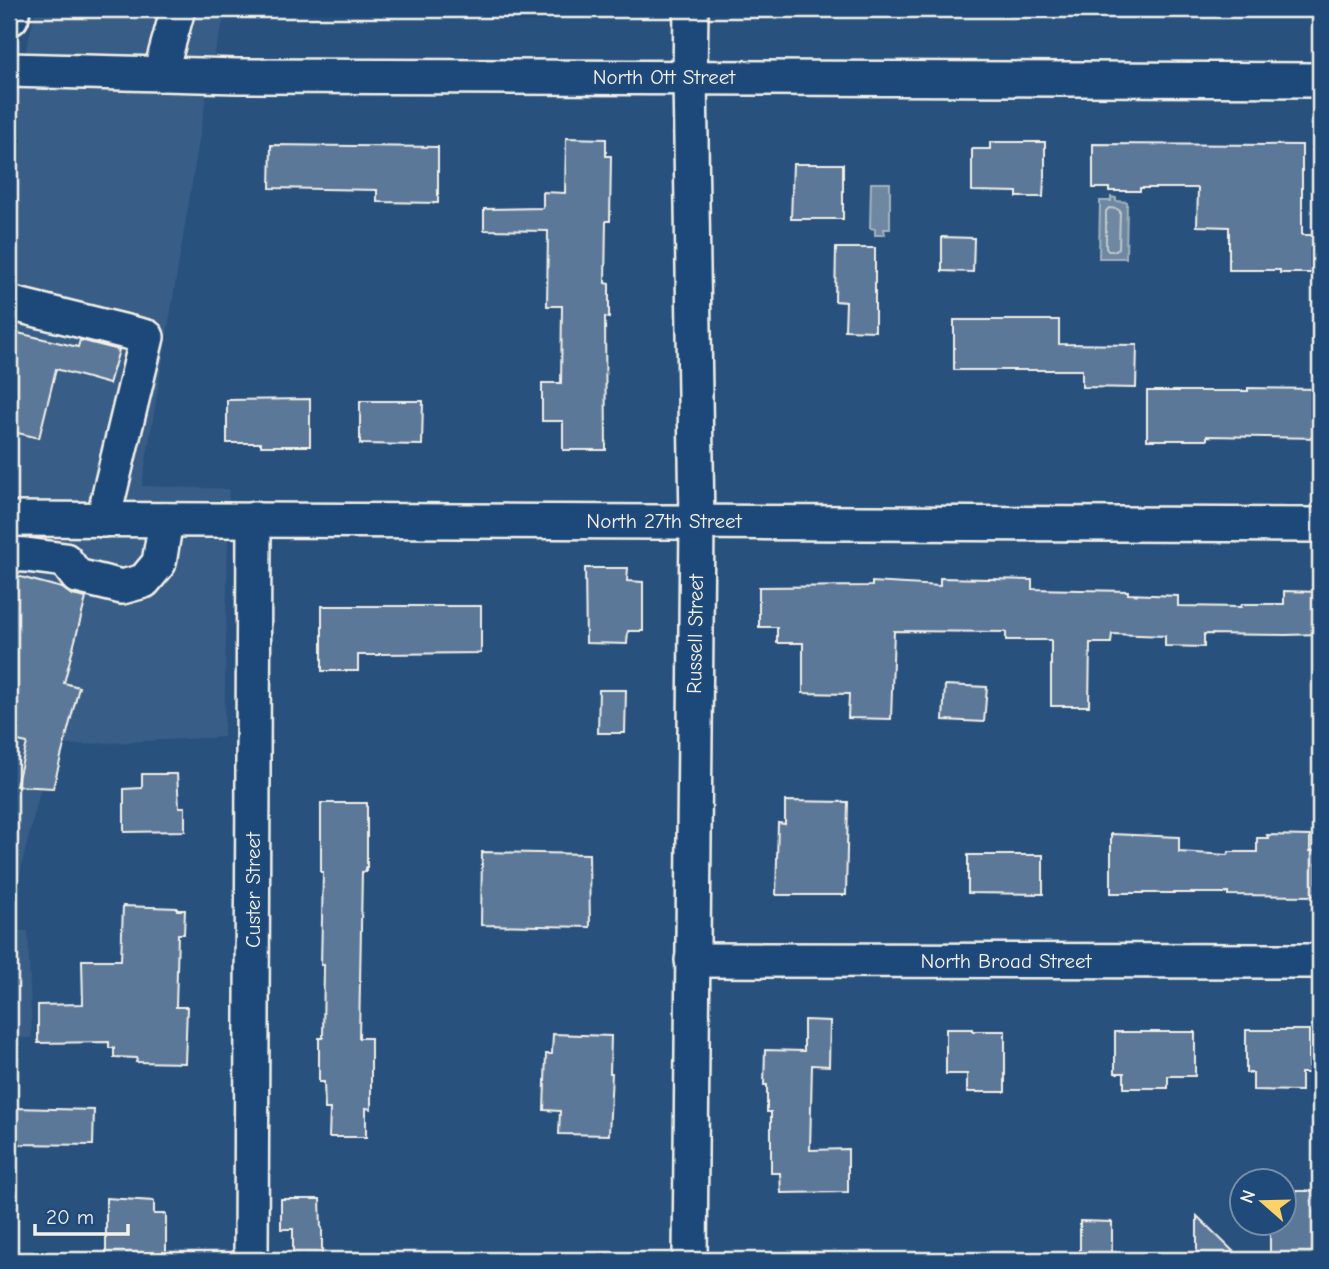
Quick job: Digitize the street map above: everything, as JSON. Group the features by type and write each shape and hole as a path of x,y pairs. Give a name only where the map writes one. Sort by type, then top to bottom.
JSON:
{"main road":[{"path":"9,16 10,9"}],"street":[{"path":"159,74 178,9"},
{"name":"Russell Street","path":"690,1260 696,522 691,9"},
{"name":"North Ott Street","path":"9,70 252,76 1320,80"},
{"path":"18,305 147,337 103,520"},
{"name":"North 27th Street","path":"9,519 1320,525"},
{"name":"Custer Street","path":"251,1260 254,519"},
{"path":"9,554 65,560 77,576 122,587 144,581 159,563 166,520"},
{"name":"North Broad Street","path":"692,960 1320,961"}],"shaded area":[{"path":"36,9 227,9 212,62 142,486 229,489 224,737 51,746 9,918 9,117"},
{"path":"9,930 28,931 32,1038 9,1039"}],"water":[{"path":"871,183 890,183 890,229 884,229 885,235 875,235 875,229 870,228"},
{"path":"1111,197 1116,198 1116,201 1127,202 1126,258 1099,258 1100,201 1111,201"}],"building":[{"path":"566,138 606,139 606,156 611,156 610,221 606,221 605,283 609,284 609,318 605,317 606,450 563,450 563,421 542,421 542,383 561,383 562,306 547,306 548,231 484,230 484,209 543,208 543,192 565,193"},
{"path":"990,142 1045,142 1043,197 1017,197 1017,192 972,191 972,149 990,149"},
{"path":"1093,144 1302,145 1302,235 1320,235 1320,273 1229,270 1229,227 1197,226 1198,188 1109,191 1109,188 1093,188"},
{"path":"271,145 438,147 438,203 377,202 377,190 270,188"},
{"path":"793,164 843,164 843,219 791,219"},
{"path":"942,237 974,238 973,272 942,271"},
{"path":"836,248 875,248 875,331 845,330 846,302 835,301"},
{"path":"954,320 1059,320 1059,344 1137,345 1136,388 1082,387 1082,370 954,370"},
{"path":"18,333 78,347 80,340 119,350 109,384 56,369 39,438 9,431 9,372"},
{"path":"1248,388 1320,389 1320,438 1207,436 1207,440 1147,440 1147,391 1248,391"},
{"path":"310,399 310,446 227,443 227,400"},
{"path":"360,401 423,401 422,445 360,444"},
{"path":"585,568 628,568 627,581 643,582 643,631 628,631 627,644 586,643"},
{"path":"9,574 62,588 72,595 86,598 64,683 79,687 53,788 16,786 27,743 9,739"},
{"path":"940,578 1032,580 1032,589 1128,591 1128,594 1178,596 1178,606 1241,607 1242,604 1284,604 1284,591 1320,592 1320,634 1204,634 1204,647 1165,646 1165,636 1112,634 1111,643 1090,643 1089,706 1051,706 1051,640 1006,640 1006,632 894,631 891,719 848,718 849,694 803,693 803,643 777,643 777,627 759,627 759,587 872,586 872,582 940,586"},
{"path":"322,606 481,606 481,653 358,655 358,671 322,671"},
{"path":"945,685 987,687 984,722 943,720"},
{"path":"599,690 626,690 625,733 598,733"},
{"path":"142,774 177,774 179,807 185,807 185,831 124,832 124,789 142,788"},
{"path":"785,801 848,802 846,895 776,895 778,823 785,824"},
{"path":"321,803 367,803 367,868 366,872 362,872 359,1038 371,1038 371,1109 366,1108 366,1137 329,1137 330,1109 325,1109 324,1082 319,1082 319,1038 323,1038 324,965 321,965"},
{"path":"1111,834 1179,837 1179,852 1228,855 1229,852 1257,852 1257,838 1268,838 1267,835 1310,836 1310,851 1316,851 1316,896 1111,893"},
{"path":"482,852 589,854 590,927 481,925"},
{"path":"968,855 1043,855 1043,894 968,893"},
{"path":"123,906 185,910 184,934 178,934 176,1007 187,1007 185,1063 136,1062 137,1058 114,1057 114,1048 109,1048 109,1042 38,1043 38,1005 83,1004 82,960 121,960"},
{"path":"804,1020 830,1021 829,1066 812,1065 810,1150 848,1149 848,1192 781,1193 780,1173 771,1173 771,1112 767,1112 767,1085 764,1085 765,1050 804,1051"},
{"path":"946,1029 1005,1031 1005,1092 967,1092 967,1074 946,1074"},
{"path":"1246,1030 1309,1030 1309,1073 1301,1073 1301,1091 1253,1090 1253,1073 1246,1073"},
{"path":"1115,1032 1195,1032 1195,1076 1168,1076 1168,1088 1124,1088 1124,1073 1115,1073"},
{"path":"553,1034 611,1036 609,1135 559,1134 560,1111 544,1110 546,1054 552,1054"},
{"path":"14,1108 94,1110 93,1145 14,1144"},
{"path":"1298,1191 1320,1191 1320,1260 1270,1260 1270,1238 1298,1238"},
{"path":"106,1198 154,1201 154,1214 166,1214 166,1260 106,1260"},
{"path":"281,1199 320,1199 322,1260 293,1260 293,1229 281,1229"},
{"path":"1197,1216 1242,1260 1197,1260"},
{"path":"1080,1221 1112,1222 1112,1260 1080,1260"}]}
